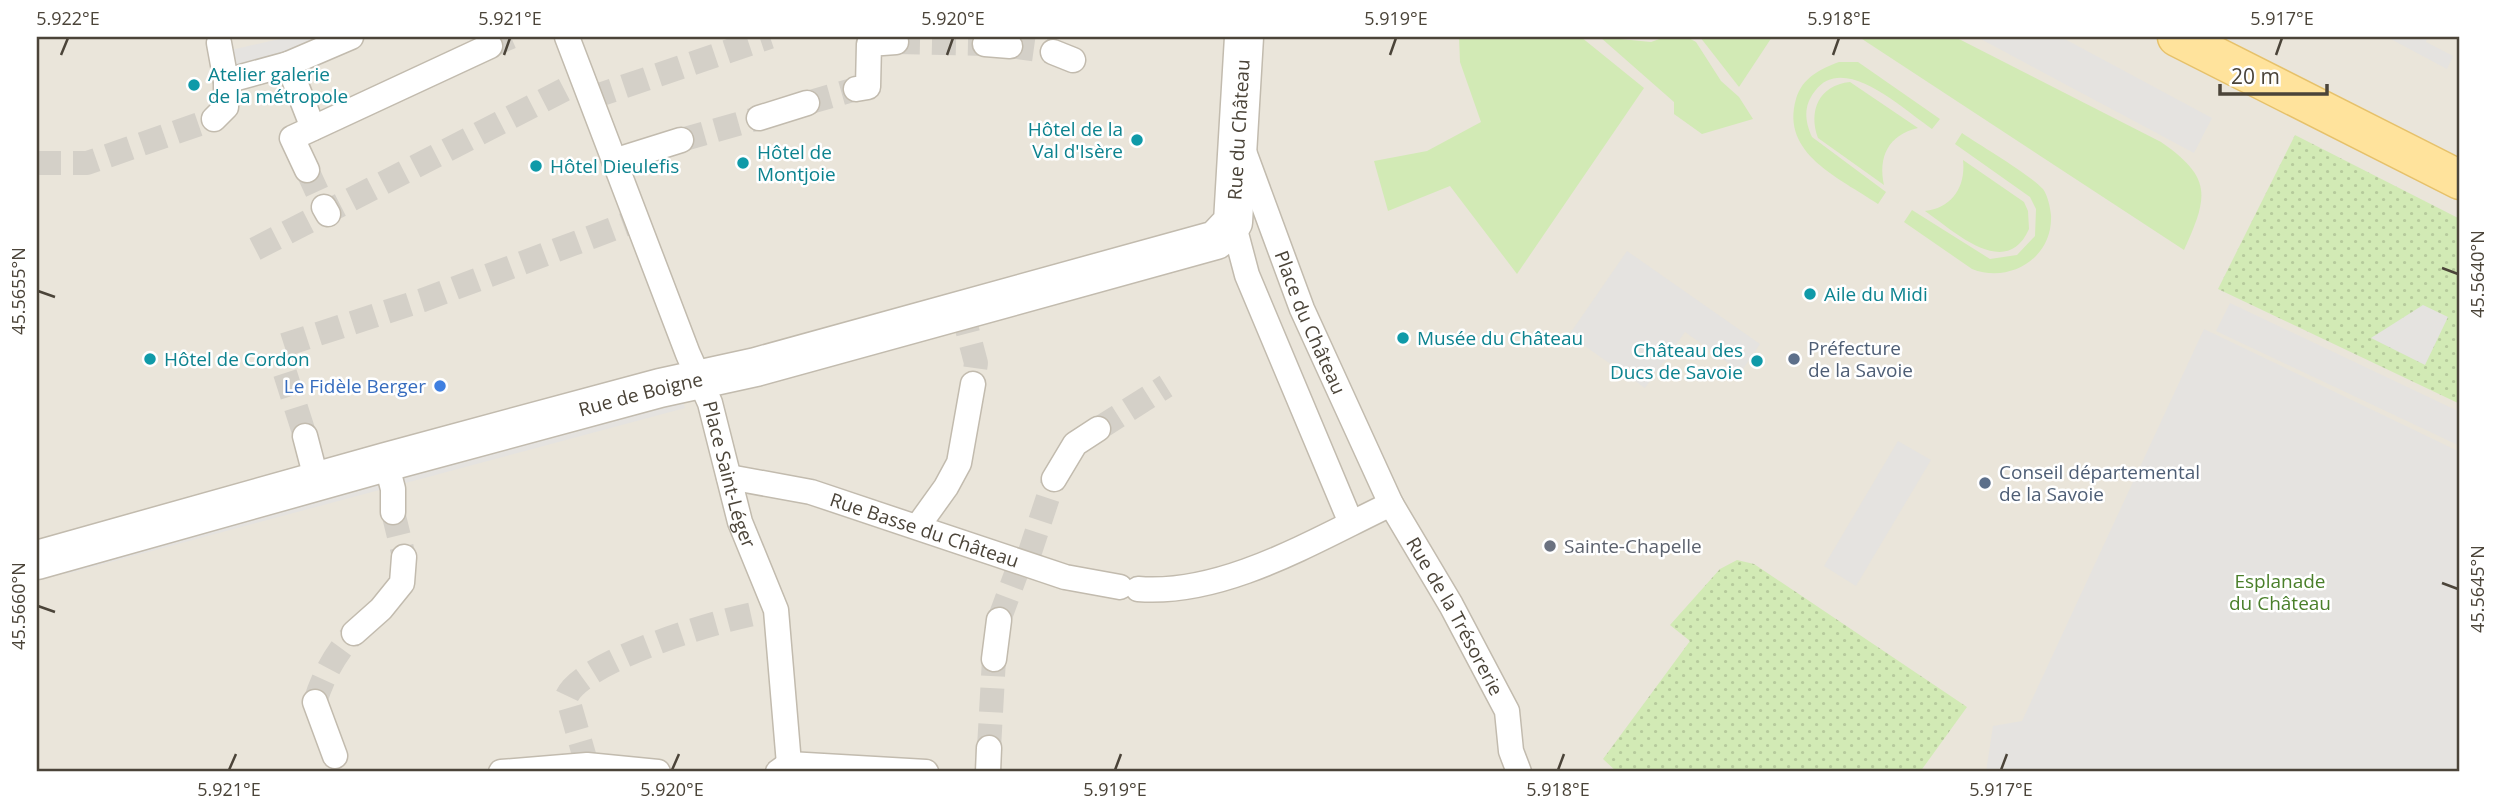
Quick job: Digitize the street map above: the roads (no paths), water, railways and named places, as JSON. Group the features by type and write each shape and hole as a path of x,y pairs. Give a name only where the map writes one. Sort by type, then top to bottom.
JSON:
{"main road":[{"path":"2177,37 2460,180"}],"street":[{"path":"226,81 288,64 351,37"},
{"name":"Place Saint-Léger","path":"567,37 688,354 702,379 740,522 776,610 783,768"},
{"name":"Rue du Château","path":"1233,222 1244,37"},
{"path":"856,89 868,87 869,44 896,42"},
{"path":"214,119 226,107 226,81 219,43"},
{"path":"985,44 1010,46"},
{"path":"307,170 292,138 490,46"},
{"path":"288,64 313,128"},
{"path":"759,118 807,103"},
{"name":"Place du Château","path":"1239,136 1302,309 1391,504"},
{"path":"614,162 681,140"},
{"name":"Place du Château","path":"1233,222 1247,275 1351,523"},
{"name":"Rue de Boigne","path":"40,559 386,462 1216,240 1233,222"},
{"path":"918,526 946,487 959,463 973,384"},
{"path":"1054,479 1075,444 1098,429"},
{"path":"305,436 317,482"},
{"path":"386,462 393,489 393,512"},
{"name":"Rue Basse du Château","path":"729,477 811,492 1065,577 1129,588 1196,587 1282,557 1391,504"},
{"name":"Rue de la Trésorerie","path":"1391,504 1451,605 1507,711 1511,751 1519,772"},
{"path":"355,633 402,583 404,557"},
{"path":"994,659 999,620"},
{"path":"315,702 335,756"},
{"path":"501,772 587,765 658,772"},
{"path":"783,768 926,772"}],"tunnel":[{"path":"490,46 511,37"},
{"path":"590,98 770,37"},
{"path":"896,42 985,44"},
{"path":"1010,46 1053,52"},
{"path":"255,249 583,80"},
{"path":"807,103 856,89"},
{"path":"681,140 759,118"},
{"path":"37,163 87,163 214,119"},
{"path":"307,170 324,207"},
{"path":"284,345 423,300 637,220"},
{"path":"962,310 976,363 973,384"},
{"path":"285,373 305,436"},
{"path":"1098,429 1166,386"},
{"path":"1029,555 1054,479"},
{"path":"393,512 404,557"},
{"path":"999,620 1016,574"},
{"path":"587,765 567,696 579,682 601,668 662,641 728,620 776,610"},
{"path":"315,702 331,665 354,633"},
{"path":"989,748 994,659"}],"place":[{"name":"Atelier galerie de la métropole","path":"194,85"},
{"name":"Hôtel de la Val d'Isère","path":"1137,140"},
{"name":"Hôtel de Montjoie","path":"743,163"},
{"name":"Hôtel Dieulefis","path":"536,166"},
{"name":"Aile du Midi","path":"1810,294"},
{"name":"Musée du Château","path":"1403,338"},
{"name":"Hôtel de Cordon","path":"150,359"},
{"name":"Préfecture de la Savoie","path":"1794,359"},
{"name":"Château des Ducs de Savoie","path":"1757,361"},
{"name":"Le Fidèle Berger","path":"440,386"},
{"name":"Conseil départemental de la Savoie","path":"1985,483"},
{"name":"Sainte-Chapelle","path":"1550,546"}],"park label":[{"name":"Esplanade du Château","path":"2280,592"}]}
